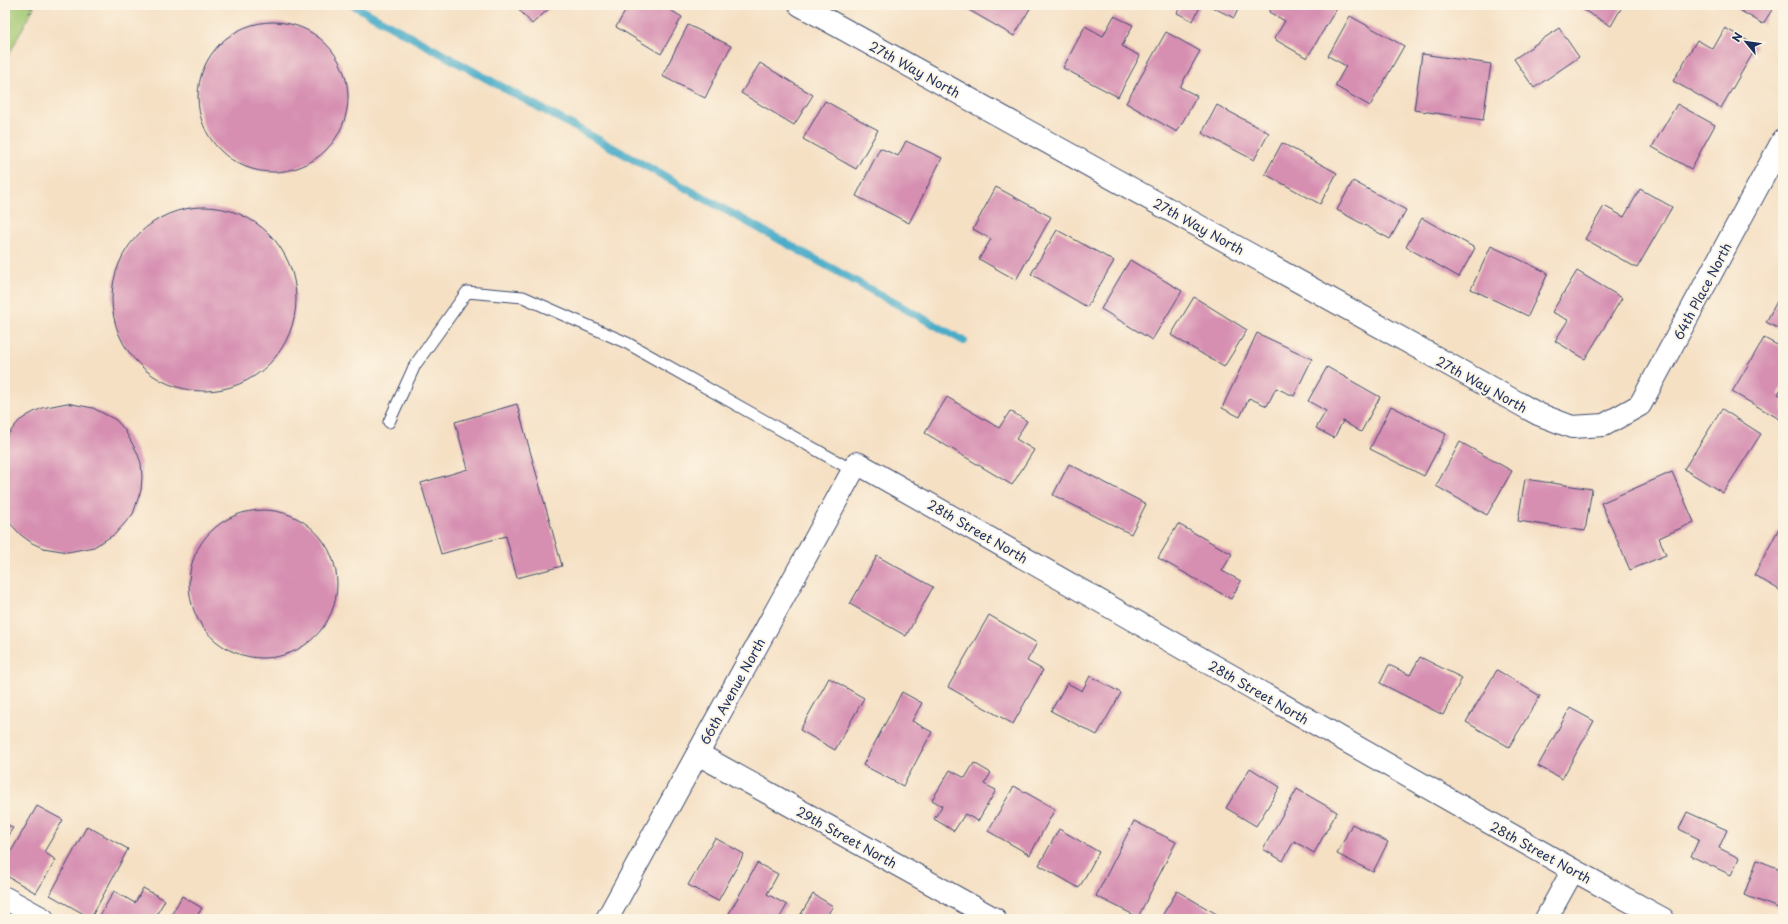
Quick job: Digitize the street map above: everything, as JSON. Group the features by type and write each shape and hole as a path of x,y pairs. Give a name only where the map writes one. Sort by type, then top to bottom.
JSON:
{"street":[{"name":"27th Way North","path":"800,5 1538,414 1572,427 1604,425"},
{"name":"64th Place North","path":"1604,425 1640,405 1783,140"},
{"name":"66th Avenue North","path":"607,919 855,466"},
{"name":"28th Street North","path":"855,466 1662,919"},
{"name":"29th Street North","path":"698,754 995,919"},
{"path":"1546,919 1573,870"},
{"path":"5,898 43,919"}],"lane":[{"path":"389,422 415,366 468,292 523,297 627,343 855,466"}],"path":[{"path":"30,13 32,5"}],"green space":[{"path":"5,5 35,5 5,62"}],"building":[{"path":"515,5 553,5 532,24"},
{"path":"629,5 662,5 682,17 661,54 616,27"},
{"path":"1032,5 1014,36 962,6"},
{"path":"1181,5 1201,5 1193,21 1177,13"},
{"path":"1208,5 1240,5 1234,18"},
{"path":"1273,5 1338,6 1307,58 1274,39 1285,21 1269,12"},
{"path":"1575,5 1623,5 1611,26"},
{"path":"1731,5 1775,5 1763,24"},
{"path":"1114,16 1133,25 1122,46 1140,56 1118,97 1063,68 1085,26 1103,36"},
{"path":"1350,16 1404,46 1370,106 1335,86 1346,66 1328,56"},
{"path":"280,22 309,30 331,49 340,61 343,68 347,82 347,112 340,133 321,155 309,164 302,167 288,171 266,172 237,164 225,155 210,139 203,126 199,112 198,90 206,61 215,49 231,34 244,27 258,23"},
{"path":"688,25 731,46 705,98 662,76"},
{"path":"1559,28 1579,57 1534,88 1514,59"},
{"path":"1725,28 1757,46 1721,108 1673,81 1697,40 1713,49"},
{"path":"1166,32 1200,51 1180,87 1197,96 1177,132 1126,103"},
{"path":"1422,54 1491,64 1483,120 1414,110"},
{"path":"760,63 813,95 794,125 741,93"},
{"path":"825,101 878,130 856,169 803,139"},
{"path":"1677,104 1715,125 1691,169 1652,147"},
{"path":"1217,105 1269,133 1254,160 1202,133"},
{"path":"906,141 942,158 909,223 856,196 880,148 898,156"},
{"path":"1282,143 1337,173 1320,204 1265,174"},
{"path":"1353,181 1406,210 1390,239 1337,210"},
{"path":"996,187 1051,217 1016,280 979,259 991,239 973,229"},
{"path":"1640,189 1672,207 1637,268 1585,239 1604,206 1624,217"},
{"path":"213,207 222,208 248,217 263,228 275,240 286,255 295,281 295,317 286,343 275,358 263,370 248,381 222,390 195,391 186,390 160,381 145,370 133,358 122,343 113,317 112,290 113,281 122,255 133,240 145,228 160,217 186,208"},
{"path":"1422,218 1475,248 1459,277 1406,247"},
{"path":"1057,230 1114,261 1087,307 1031,274"},
{"path":"1491,246 1548,273 1528,316 1471,289"},
{"path":"1130,260 1182,291 1152,340 1101,309"},
{"path":"1577,271 1622,298 1585,359 1555,341 1568,320 1552,312"},
{"path":"1783,290 1783,331 1766,322"},
{"path":"1194,297 1247,330 1224,367 1171,335"},
{"path":"1257,333 1312,359 1294,396 1276,388 1267,406 1249,398 1240,417 1222,408"},
{"path":"1764,338 1783,348 1783,385 1778,394 1783,397 1783,421 1732,392"},
{"path":"1327,367 1380,397 1361,432 1343,421 1334,438 1316,428 1326,411 1308,401"},
{"path":"947,397 999,428 1010,411 1027,421 1016,439 1034,450 1012,485 925,433"},
{"path":"67,403 93,408 116,420 124,429 137,452 141,463 142,477 141,490 133,514 115,534 94,547 68,552 43,548 32,543 21,535 5,518 5,438 19,421 30,414 42,408"},
{"path":"517,404 562,566 517,578 506,536 441,554 421,483 468,469 455,422"},
{"path":"1391,406 1446,434 1424,476 1370,449"},
{"path":"1722,409 1761,434 1723,493 1684,469"},
{"path":"1460,442 1512,471 1487,515 1436,486"},
{"path":"1069,464 1146,504 1131,534 1053,495"},
{"path":"1672,472 1694,522 1659,538 1666,555 1630,570 1601,503"},
{"path":"1525,479 1592,489 1585,531 1518,521"},
{"path":"270,510 285,513 304,522 320,537 325,543 334,562 337,584 334,606 328,619 325,625 310,641 304,646 285,655 270,658 256,658 241,655 222,646 201,625 190,598 189,577 192,562 201,543 222,522 249,511"},
{"path":"1783,521 1783,592 1754,575"},
{"path":"1178,524 1232,554 1222,571 1241,581 1231,599 1158,558"},
{"path":"877,556 933,587 906,636 850,604"},
{"path":"989,615 1037,643 1027,661 1043,670 1013,724 948,687"},
{"path":"1420,657 1462,678 1443,715 1380,683 1389,665 1410,675"},
{"path":"1497,670 1540,696 1509,747 1466,722"},
{"path":"1090,676 1121,693 1097,735 1051,711 1067,683 1082,691"},
{"path":"829,678 864,698 835,750 800,730"},
{"path":"902,692 922,703 912,721 932,732 903,786 863,765"},
{"path":"1570,708 1594,721 1562,779 1538,766"},
{"path":"974,763 991,773 984,784 996,790 978,821 965,814 954,831 934,819 942,806 932,800 950,770 965,778"},
{"path":"1250,768 1280,787 1256,826 1226,808"},
{"path":"1014,786 1055,809 1030,855 988,831"},
{"path":"1297,789 1337,812 1314,853 1294,841 1283,861 1263,849"},
{"path":"37,806 63,820 44,852 56,860 36,893 5,875 5,862"},
{"path":"1687,812 1727,830 1719,848 1739,858 1731,875 1691,856 1699,839 1679,829"},
{"path":"1134,821 1176,842 1138,917 1096,896"},
{"path":"5,823 13,828 5,840"},
{"path":"1352,824 1388,842 1373,872 1337,854"},
{"path":"87,826 128,849 91,918 50,895"},
{"path":"1059,829 1099,852 1079,888 1039,865"},
{"path":"715,838 744,854 718,901 688,885"},
{"path":"1757,860 1783,870 1783,903 1781,909 1744,895"},
{"path":"757,863 778,874 767,894 787,905 779,919 726,919"},
{"path":"143,888 165,900 154,919 98,919 114,891 135,903"},
{"path":"1177,891 1220,916 1218,919 1160,919"},
{"path":"813,894 833,906 825,919 798,919"},
{"path":"182,896 202,908 195,919 169,919"}],"waterway":[{"path":"353,5 964,341"}]}
